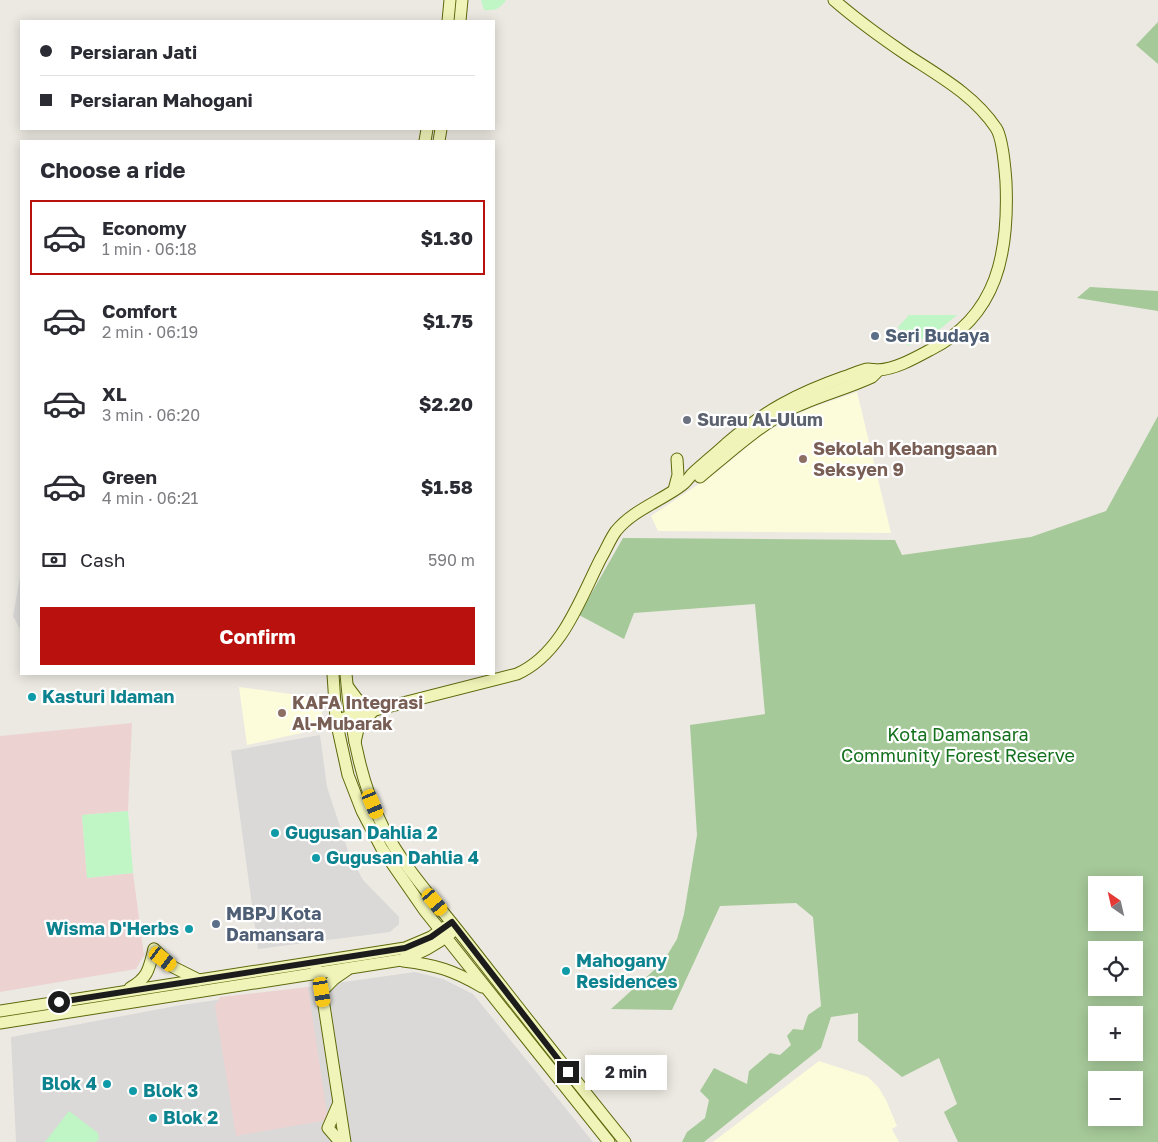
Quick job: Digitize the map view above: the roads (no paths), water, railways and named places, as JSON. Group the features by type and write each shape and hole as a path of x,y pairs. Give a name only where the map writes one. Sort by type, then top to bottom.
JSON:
{"main road":[{"path":"448,20 450,0"},
{"path":"460,20 462,0"},
{"path":"336,720 517,674 530,668 551,649 567,624 615,532 631,517 679,487 749,425 770,410 832,381 868,369 878,370 901,364 933,349 960,330 985,302 996,280 1005,240 1007,199 1005,166 998,130 980,108 962,91 894,46 852,16 834,0"},
{"path":"679,487 696,481 771,420 794,408 872,377 878,370"},
{"path":"679,487 678,460 695,466 705,463"},
{"path":"333,675 336,720 348,775 362,811 386,856 443,934 609,1142"},
{"path":"346,675 350,717 364,776 383,826 394,847 557,1058 625,1142"},
{"path":"347,686 357,699 373,711"},
{"path":"355,742 358,729 373,711"},
{"path":"420,943 427,927 426,911"},
{"path":"0,1023 401,960 414,956 454,925"},
{"path":"0,1011 405,948 443,934"},
{"path":"124,992 144,979 154,950 173,967 199,980"},
{"path":"401,960 432,964 450,970 488,990"},
{"path":"306,964 314,967 319,973 344,1142"},
{"path":"322,992 348,969"},
{"path":"299,976 322,992"},
{"path":"339,1104 328,1128 340,1142"}],"place":[{"name":"Seri Budaya","path":"875,336"},
{"name":"Surau Al-Ulum","path":"687,420"},
{"name":"Sekolah Kebangsaan Seksyen 9","path":"803,459"},
{"name":"Kasturi Idaman","path":"32,697"},
{"name":"KAFA Integrasi Al-Mubarak","path":"282,713"},
{"name":"Gugusan Dahlia 2","path":"275,833"},
{"name":"Gugusan Dahlia 4","path":"316,858"},
{"name":"MBPJ Kota Damansara","path":"216,924"},
{"name":"Wisma D'Herbs","path":"189,929"},
{"name":"Mahogany Residences","path":"566,971"},
{"name":"Blok 4","path":"107,1084"},
{"name":"Blok 3","path":"133,1091"},
{"name":"Blok 2","path":"153,1118"}],"park label":[{"name":"Kota Damansara Community Forest Reserve","path":"958,745"}]}
